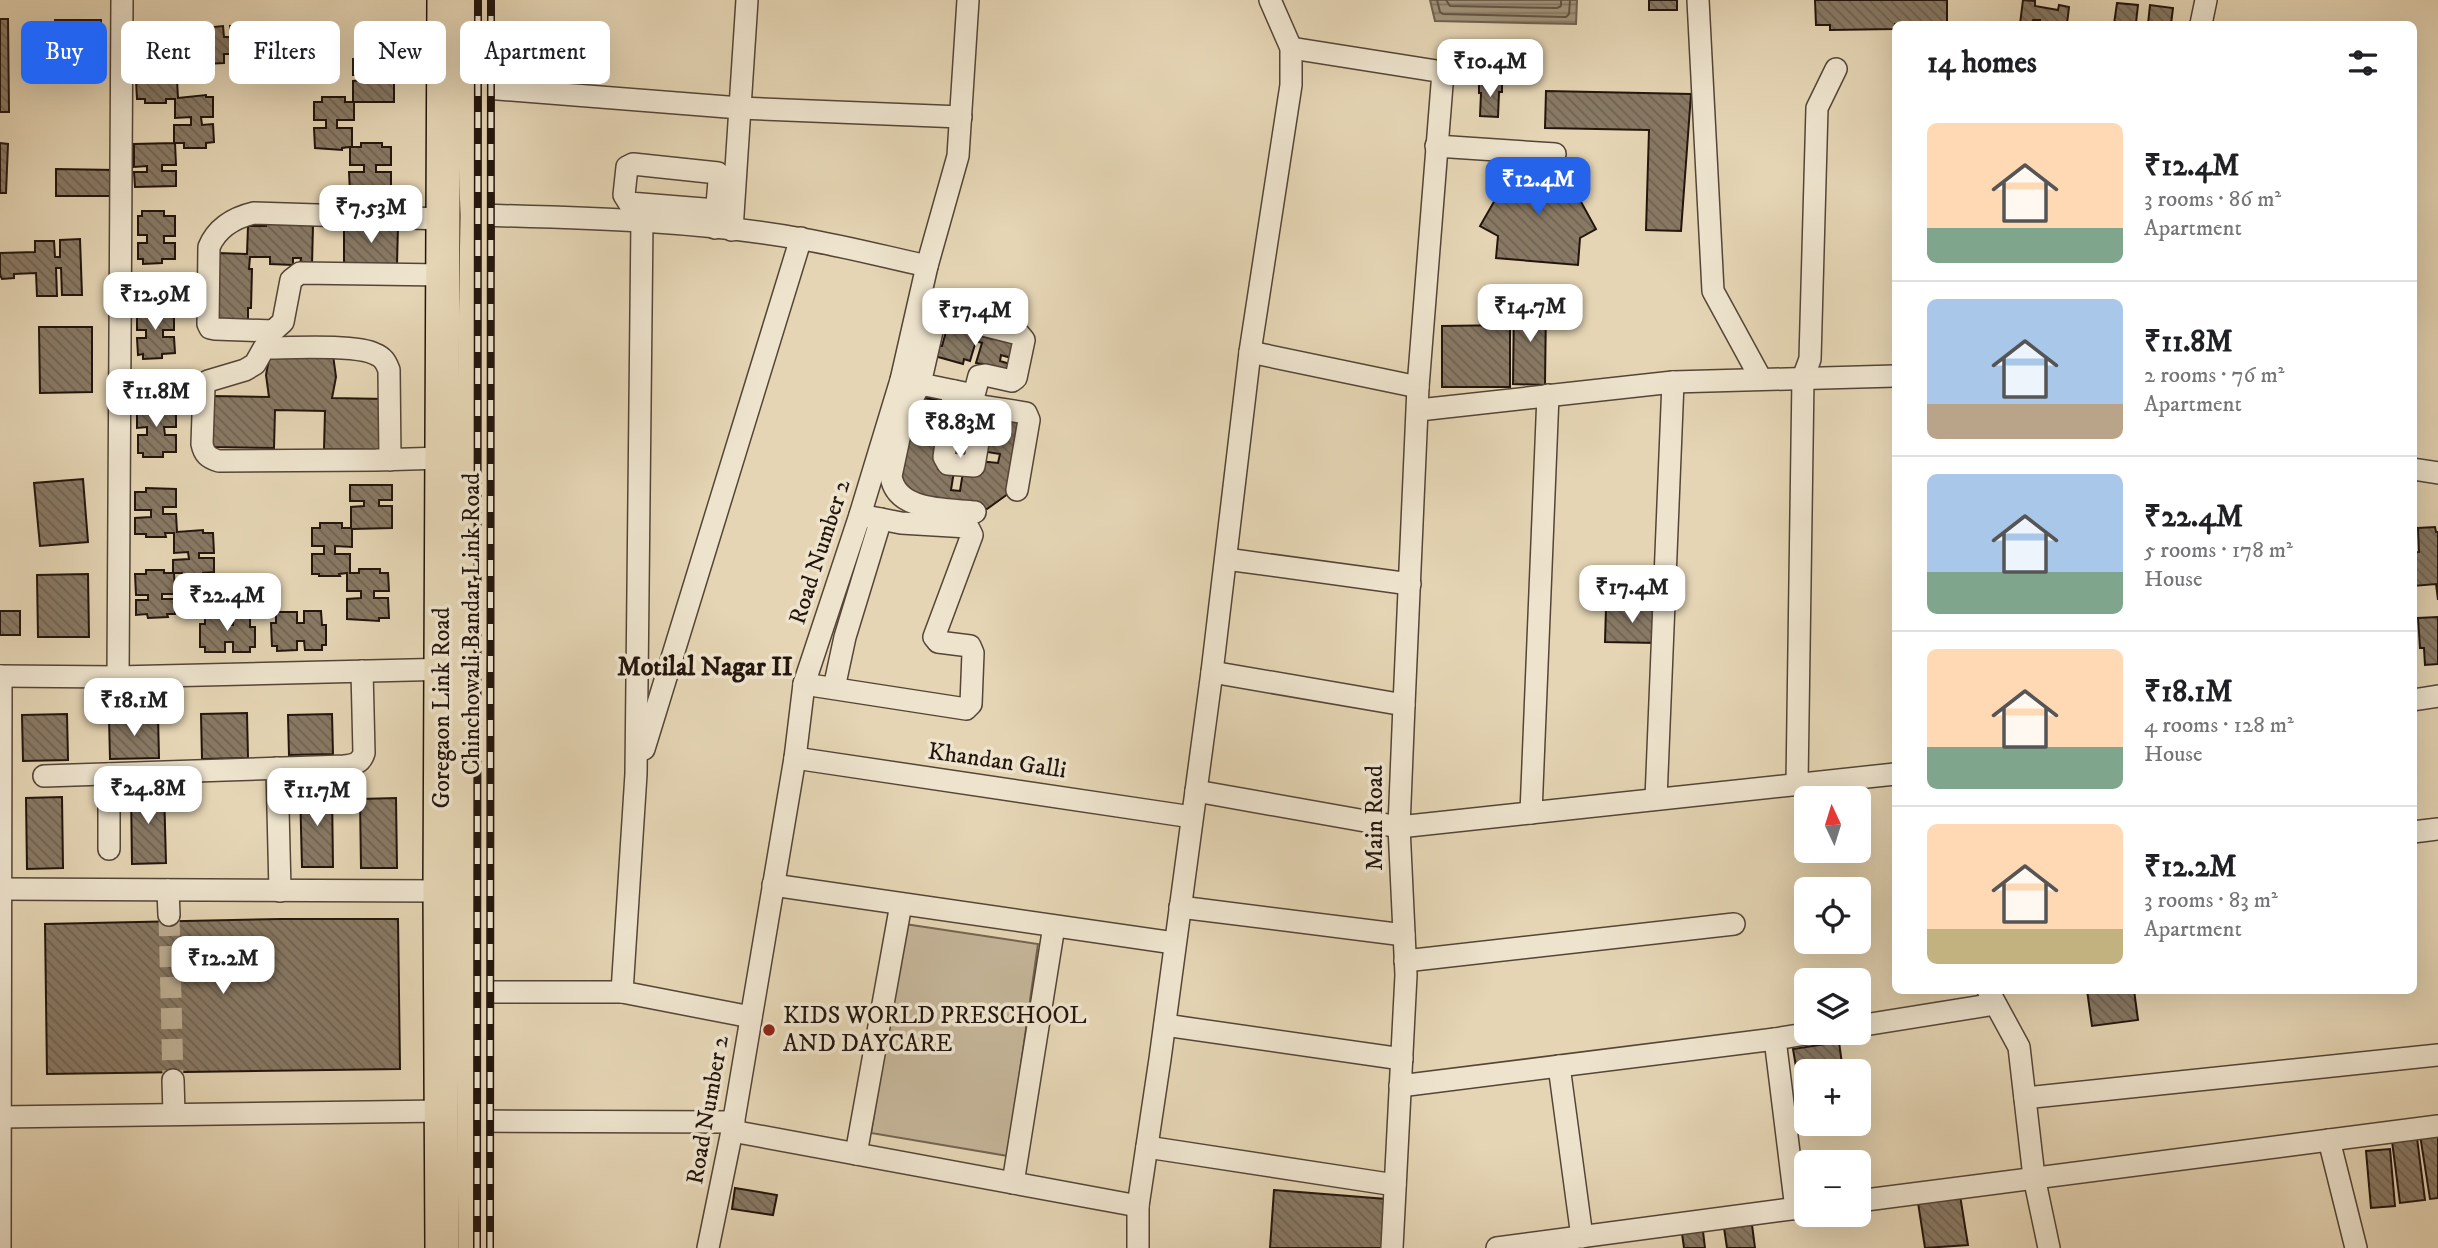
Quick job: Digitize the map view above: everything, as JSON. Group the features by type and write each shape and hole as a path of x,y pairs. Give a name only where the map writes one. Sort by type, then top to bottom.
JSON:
{"main road":[{"name":"Goregaon Link Road","path":"442,1248 458,1116 440,891 456,669 443,458 444,0"},
{"name":"Chinchowali Bandar Link Road","path":"474,0 473,87 477,215 456,669 472,992 458,1116 475,1248"}],"street":[{"path":"118,677 122,0"},
{"path":"721,223 740,107 747,0"},
{"name":"Road Number 2","path":"708,1248 733,1126 795,758 804,684 870,517 911,382 927,266 958,156 968,0"},
{"path":"1138,1248 1138,1206 1212,673 1250,352 1291,85 1291,48 1270,0"},
{"path":"1698,0 1713,291 1761,379"},
{"path":"2202,21 2206,0"},
{"name":"Main Road","path":"1291,48 1443,72 1418,387 1404,705 1399,827 1405,961 1392,1248"},
{"path":"1797,784 1803,378 1810,359 1817,108 1836,69"},
{"path":"473,87 740,107 961,117"},
{"path":"1436,146 1555,154"},
{"path":"443,219 254,214 243,216 223,226 209,247 208,324 215,329 273,331 283,322 290,281 300,273 443,275"},
{"path":"477,215 721,223 927,266"},
{"path":"622,992 636,774 642,220"},
{"path":"636,774 801,238"},
{"path":"971,397 979,376 1012,381 1016,378 1024,340 1019,334 944,315 935,318 911,382 891,476 892,486 900,496 919,505 975,512"},
{"path":"390,460 389,370 386,361 377,354 356,349 264,348 255,364 245,370 208,381 204,387 202,444 204,453 219,461 390,460 443,458"},
{"path":"1250,352 1418,387"},
{"path":"1419,410 1673,382 1892,376"},
{"path":"911,382 1026,413 1029,419 1017,490"},
{"path":"1656,799 1673,382"},
{"path":"1531,813 1548,395"},
{"path":"2417,470 2438,473"},
{"path":"804,684 966,709 971,704 973,653 970,646 938,642 934,637 972,535 968,527 870,517 834,688"},
{"path":"1226,559 1410,584"},
{"path":"0,1248 1,676 118,677 456,669"},
{"path":"44,776 356,764 362,759 362,671"},
{"path":"1212,673 1404,705"},
{"path":"2417,699 2438,696"},
{"name":"Khandan Galli","path":"795,758 1192,817"},
{"path":"277,768 279,891"},
{"path":"109,774 109,849"},
{"path":"1196,791 1399,827 1892,774"},
{"path":"2417,832 2438,829"},
{"path":"773,885 1174,943"},
{"path":"0,890 440,891"},
{"path":"169,890 169,915"},
{"path":"856,1154 901,904"},
{"path":"1180,907 1404,935"},
{"path":"1405,961 1734,924"},
{"path":"1013,1183 1054,926"},
{"path":"472,992 622,992 751,1017"},
{"path":"1871,1023 1992,997 2019,1047 2034,1177 2049,1248"},
{"path":"1165,1025 1402,1059"},
{"path":"1400,1086 1794,1036"},
{"path":"1775,1039 1794,1162"},
{"path":"2025,1098 2438,1055"},
{"path":"1559,1066 1582,1237"},
{"path":"173,1080 174,1114"},
{"path":"0,1117 174,1114 458,1116 733,1126 856,1154 1138,1206"},
{"path":"1871,1198 2438,1126"},
{"path":"2329,1140 2356,1248"},
{"path":"1147,1147 1395,1185"},
{"path":"1497,1248 1794,1209"}],"shaded area":[{"path":"905,924 1038,944 1008,1156 871,1133"}],"water":[{"path":"1430,0 1577,0 1576,24 1435,21"}],"building":[{"path":"1649,0 1677,0 1677,10 1649,10"},
{"path":"1815,0 1947,0 1947,21 1892,21 1892,29 1830,30 1830,25 1816,25"},
{"path":"2023,0 2035,1 2035,6 2058,10 2059,5 2069,7 2067,21 2020,21"},
{"path":"2117,3 2138,5 2136,21 2114,21"},
{"path":"2150,5 2173,8 2171,21 2148,21"},
{"path":"0,19 8,19 9,112 0,112"},
{"path":"55,20 101,20 101,21"},
{"path":"223,26 224,37 229,37 229,54 224,54 224,63 215,63 215,27"},
{"path":"353,81 354,84 394,84 394,102 354,102 354,120 337,120 337,128 352,128 352,147 361,147 361,143 382,143 382,147 391,147 391,165 376,165 376,172 391,172 391,192 381,193 382,195 350,193 349,172 364,172 364,165 350,165 350,147 342,150 315,148 314,128 326,128 326,120 314,120 314,102 322,102 322,97 345,97 345,102 353,102"},
{"path":"1479,83 1502,83 1498,117 1480,116"},
{"path":"136,84 177,84 178,98 206,95 213,97 213,117 201,117 202,125 213,124 214,142 206,143 206,148 184,148 184,143 175,143 176,165 162,165 162,171 176,171 176,186 135,187 134,172 147,172 147,166 134,167 134,144 174,143 174,125 191,125 191,117 175,118 175,99 166,99 166,103 145,103 145,99 137,99"},
{"path":"1546,91 1691,94 1681,231 1646,230 1649,130 1545,128"},
{"path":"0,143 8,144 6,193 0,193"},
{"path":"1518,160 1540,173 1559,162 1596,229 1580,238 1578,265 1496,258 1498,236 1480,226"},
{"path":"56,169 115,170 115,196 56,196"},
{"path":"142,211 164,211 164,216 175,216 175,236 164,236 164,243 175,243 175,259 143,264 143,259 138,259 138,243 147,243 147,235 138,235 138,216 142,216"},
{"path":"300,221 299,225 313,225 312,265 300,265 301,258 293,258 293,265 270,264 270,257 250,257 251,308 248,308 248,324 215,323 218,253 247,254 248,226 266,226 266,222"},
{"path":"344,225 398,225 397,265 344,265"},
{"path":"80,239 82,295 62,295 61,268 56,268 57,296 37,296 36,273 14,274 14,278 2,279 0,275 0,253 35,252 35,241 54,241 55,257 60,257 60,240"},
{"path":"1514,303 1546,304 1545,385 1513,384"},
{"path":"141,306 163,306 163,311 174,310 174,330 163,330 163,337 174,337 175,353 162,354 162,358 143,359 143,354 138,355 137,338 146,338 146,330 137,330 137,311 141,311"},
{"path":"941,319 970,326 969,333 993,339 995,333 1019,339 1011,358 1001,355 1000,361 1010,364 1009,376 982,369 983,364 976,363 982,343 976,341 970,361 964,359 963,364 931,355 934,344 942,346 947,328 939,326"},
{"path":"1510,325 1510,387 1442,387 1442,326"},
{"path":"39,327 92,327 92,392 40,393"},
{"path":"270,354 333,355 336,377 332,398 385,399 384,450 324,449 325,411 275,410 274,448 213,447 210,420 213,396 269,397 266,375"},
{"path":"919,397 949,402 938,469 954,471 951,490 960,491 963,472 979,461 998,463 1000,454 981,451 984,434 1003,437 1004,434 990,432 991,410 1022,415 1012,491 987,509 922,500 901,480"},
{"path":"142,402 164,402 165,407 176,407 176,427 164,427 165,435 176,435 176,452 163,452 163,457 143,457 143,453 138,453 138,435 147,435 147,427 137,428 137,408 142,407"},
{"path":"83,479 88,542 40,546 34,483"},
{"path":"350,485 392,485 392,500 379,500 379,506 392,506 392,528 352,529 352,547 335,546 335,554 350,554 350,573 359,573 359,569 380,569 380,573 388,573 389,591 374,591 374,598 388,598 389,618 379,618 379,621 347,619 347,599 361,598 361,591 347,591 347,573 339,574 340,576 312,574 312,554 324,554 324,546 312,546 312,528 320,528 320,523 342,523 342,528 351,528 351,507 364,506 364,501 350,501"},
{"path":"146,488 176,489 176,507 163,507 163,514 176,514 177,532 203,530 203,533 213,533 214,553 199,553 199,558 214,558 214,572 203,573 203,577 182,578 182,573 174,573 175,594 162,594 162,599 175,599 175,614 167,614 168,617 148,618 147,614 136,615 136,600 148,600 148,595 136,595 135,574 146,574 146,570 173,573 173,560 189,559 188,552 174,553 174,533 165,533 166,537 135,534 135,518 151,517 151,510 135,510 135,492 146,492"},
{"path":"2435,527 2438,532 2438,600 2436,584 2417,586 2418,528"},
{"path":"88,574 89,637 38,637 37,575"},
{"path":"1606,607 1658,608 1657,643 1605,642"},
{"path":"0,611 20,611 20,635 0,635"},
{"path":"304,611 321,611 322,625 326,625 326,645 322,645 322,650 305,650 304,641 297,641 297,650 277,651 277,646 272,646 271,623 276,623 276,612 297,612 297,623 304,623"},
{"path":"205,613 225,613 226,625 233,625 233,613 250,613 250,627 255,627 255,647 250,647 250,652 233,652 233,642 225,642 225,652 205,652 205,647 200,647 200,624 205,624"},
{"path":"2438,617 2438,664 2425,665 2424,648 2420,648 2418,618"},
{"path":"247,713 248,758 202,759 201,714"},
{"path":"67,714 68,760 23,761 22,715"},
{"path":"332,714 333,754 289,755 288,715"},
{"path":"158,716 159,758 110,759 109,718"},
{"path":"131,789 164,789 166,863 132,864"},
{"path":"300,790 332,790 333,867 302,867"},
{"path":"62,797 63,868 27,869 26,798"},
{"path":"396,798 397,868 361,868 360,799"},
{"path":"281,919 342,919 345,1069 283,1070"},
{"path":"398,919 400,1069 47,1074 45,924"},
{"path":"2088,994 2135,994 2138,1020 2092,1026"},
{"path":"1839,1045 1841,1059 1795,1059 1793,1049"},
{"path":"2438,1133 2438,1198 2430,1199 2420,1135"},
{"path":"2417,1138 2425,1200 2400,1203 2392,1141"},
{"path":"2390,1149 2395,1206 2371,1208 2366,1151"},
{"path":"735,1188 777,1195 773,1215 732,1209"},
{"path":"1959,1189 1968,1245 1925,1248 1917,1196"},
{"path":"1274,1190 1386,1199 1382,1248 1270,1248"},
{"path":"1751,1217 1755,1248 1727,1248 1723,1221"},
{"path":"1702,1223 1705,1248 1684,1248 1681,1226"}],"tunnel":[{"path":"169,915 173,1080"}],"railway":[{"path":"477,1248 478,0"},
{"path":"490,1248 491,0"}],"place":[{"name":"KIDS WORLD PRESCHOOL AND DAYCARE","path":"769,1030"}],"district":[{"name":"Motilal Nagar II","path":"705,667"}]}
